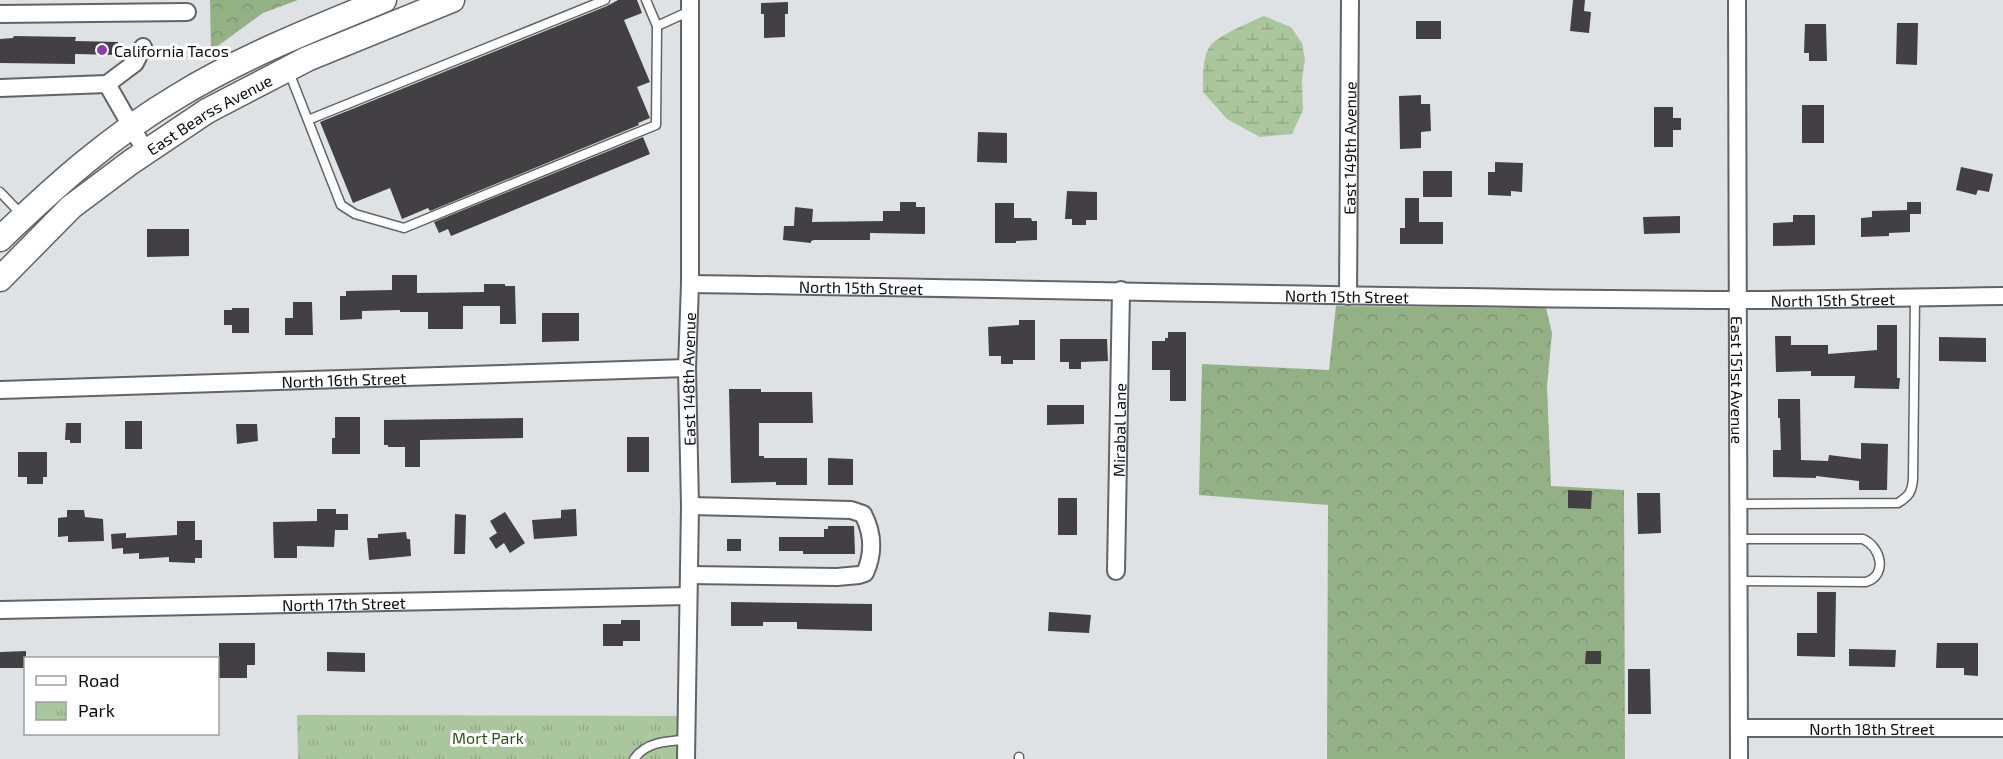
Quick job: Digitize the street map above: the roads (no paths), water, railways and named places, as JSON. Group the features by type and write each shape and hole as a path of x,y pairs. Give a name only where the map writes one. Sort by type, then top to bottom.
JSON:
{"main road":[{"name":"East Bearss Avenue","path":"0,238 56,186 131,127 177,96 317,27 384,0"},
{"name":"East Bearss Avenue","path":"0,279 71,207 207,111 307,59 452,0"}],"street":[{"name":"East 149th Avenue","path":"1348,296 1350,0"},
{"name":"East 151st Avenue","path":"1737,0 1736,300 1740,759"},
{"name":"East 148th Avenue","path":"686,759 690,506 687,368 690,284 690,5"},
{"path":"0,14 187,12"},
{"path":"0,88 106,84 135,63 143,47"},
{"path":"106,84 146,152"},
{"name":"North 15th Street","path":"690,284 1121,290 1348,296 1736,300 2003,296"},
{"name":"Mirabal Lane","path":"1116,571 1121,290"},
{"name":"North 16th Street","path":"0,390 687,368"},
{"path":"689,575 859,576 865,573 872,559 868,524 863,514 851,510 690,506"},
{"name":"North 17th Street","path":"0,609 688,596"},
{"name":"North 18th Street","path":"1740,728 2003,728"}],"lane":[{"path":"308,120 605,0"},
{"path":"288,68 340,205 355,214 404,228 656,125 657,26 646,0"},
{"path":"657,26 690,5"},
{"path":"0,192 23,216"},
{"path":"1738,504 1898,503 1907,498 1912,491 1913,479 1915,297"},
{"path":"1738,539 1863,539 1871,543 1878,551 1880,563 1878,574 1873,580 1866,582 1739,581"},
{"path":"634,759 645,748 653,744 686,740"}],"place":[{"name":"California Tacos","path":"102,50"}],"park label":[{"name":"Mort Park","path":"488,737"}]}
